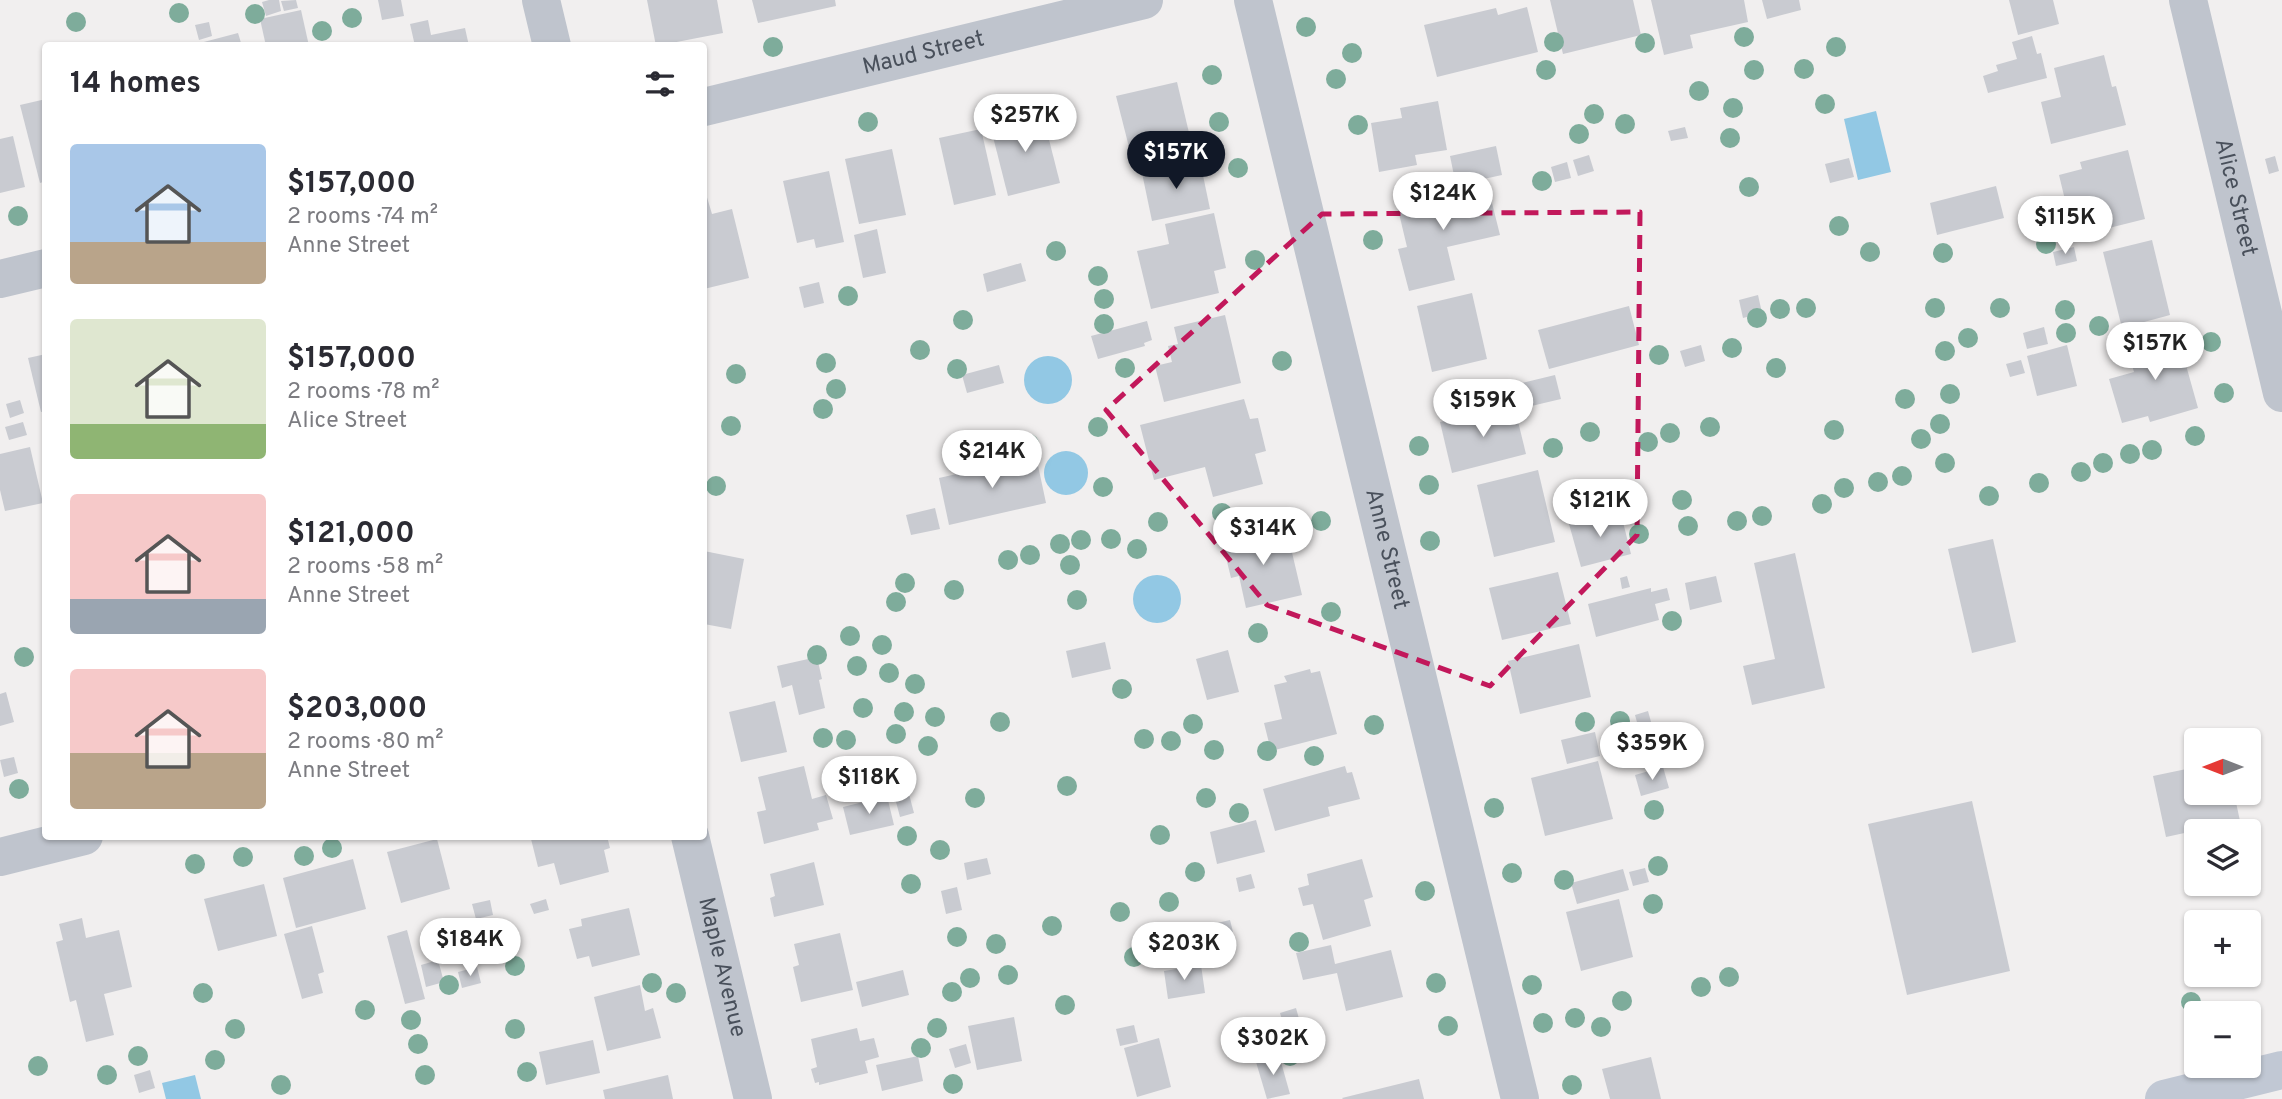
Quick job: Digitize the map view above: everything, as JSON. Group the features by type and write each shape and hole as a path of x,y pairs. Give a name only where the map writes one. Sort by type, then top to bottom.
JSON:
{"main road":[{"path":"2164,1099 2282,1070"}],"street":[{"path":"541,0 551,42"},
{"name":"Maud Street","path":"707,106 1144,0"},
{"name":"Anne Street","path":"1253,0 1520,1099"},
{"name":"Alice Street","path":"2188,0 2282,393"},
{"path":"0,279 42,269"},
{"path":"0,858 69,840"},
{"name":"Maple Avenue","path":"691,840 753,1099"}],"highlighted area":[{"path":"1640,212 1637,535 1490,686 1267,605 1106,410 1322,214"}],"water":[{"path":"1876,111 1891,172 1858,180 1844,119"},
{"path":"1048,356 1065,363 1072,380 1065,397 1048,404 1031,397 1024,380 1031,363"},
{"path":"1066,451 1081,458 1088,473 1081,488 1066,495 1051,488 1044,473 1051,458"},
{"path":"1157,575 1174,582 1181,599 1174,616 1157,623 1140,616 1133,599 1140,582"},
{"path":"195,1075 201,1099 166,1099 162,1083"}],"building":[{"path":"279,0 281,11 266,16 262,2"},
{"path":"296,0 298,8 284,11 281,1"},
{"path":"378,0 401,0 404,16 382,20"},
{"path":"647,0 717,0 723,33 677,42 655,42"},
{"path":"752,0 835,0 836,6 758,23"},
{"path":"1550,0 1633,0 1641,35 1563,54"},
{"path":"1651,0 1744,0 1748,22 1690,35 1693,48 1664,55"},
{"path":"1762,0 1799,0 1801,10 1767,19"},
{"path":"2009,0 2053,0 2059,24 2018,35"},
{"path":"1527,7 1538,52 1437,77 1424,25 1496,8 1498,15"},
{"path":"301,10 308,42 265,42 260,19"},
{"path":"428,20 431,35 465,28 468,42 414,42 410,24"},
{"path":"209,22 212,36 199,40 195,25"},
{"path":"238,33 241,42 204,42"},
{"path":"2032,36 2037,54 2041,53 2047,78 1988,93 1983,76 1998,71 1996,65 2017,59 2012,42"},
{"path":"2104,55 2112,87 2116,86 2126,125 2051,144 2041,102 2061,97 2054,68"},
{"path":"1177,82 1190,137 1130,151 1116,96"},
{"path":"42,100 40,183 20,105"},
{"path":"1438,101 1447,150 1415,155 1417,165 1379,172 1371,123 1402,118 1400,108"},
{"path":"1042,112 1060,183 1008,196 990,125"},
{"path":"1685,127 1688,138 1671,141 1668,131"},
{"path":"981,129 996,195 954,205 939,138"},
{"path":"13,136 25,187 0,193 0,139"},
{"path":"1496,146 1502,175 1456,185 1450,156"},
{"path":"892,149 906,215 859,224 845,159"},
{"path":"2128,150 2145,219 2097,231 2090,198 2066,204 2059,175 2082,169 2080,162"},
{"path":"1589,155 1594,171 1578,176 1573,160"},
{"path":"2275,156 2279,171 2269,174 2265,159"},
{"path":"1849,158 1854,177 1830,183 1825,164"},
{"path":"1200,161 1210,209 1152,221 1142,173"},
{"path":"1567,162 1571,178 1555,182 1551,167"},
{"path":"829,171 844,242 816,248 814,239 797,243 783,181"},
{"path":"1487,183 1500,235 1447,247 1455,280 1409,291 1398,249 1407,247 1397,205"},
{"path":"1996,186 2004,218 1937,235 1930,203"},
{"path":"707,197 712,214 732,209 749,278 707,288"},
{"path":"1214,213 1226,268 1214,271 1219,293 1151,309 1137,251 1169,244 1165,224"},
{"path":"877,229 886,273 863,278 854,235"},
{"path":"2152,240 2170,315 2122,328 2103,252"},
{"path":"2074,247 2077,261 2056,266 2053,252"},
{"path":"1021,263 1026,281 987,292 983,274"},
{"path":"819,282 824,303 804,308 799,287"},
{"path":"1472,293 1487,359 1432,372 1417,306"},
{"path":"1758,295 1762,313 1743,318 1739,300"},
{"path":"1629,306 1639,345 1549,369 1538,330"},
{"path":"1225,315 1241,383 1164,402 1155,366 1172,362 1168,346 1178,344 1174,327"},
{"path":"1147,321 1152,340 1144,343 1145,346 1098,359 1091,336"},
{"path":"2044,327 2048,344 2027,349 2023,333"},
{"path":"2177,333 2198,408 2150,422 2148,416 2122,423 2109,379 2134,372 2127,348"},
{"path":"1701,345 1705,361 1685,367 1680,351"},
{"path":"2067,345 2077,386 2037,396 2027,356"},
{"path":"42,355 42,412 41,412 28,358"},
{"path":"2021,360 2025,373 2010,377 2006,364"},
{"path":"999,365 1004,383 967,393 962,375"},
{"path":"1555,375 1561,399 1519,409 1513,385"},
{"path":"1244,399 1250,419 1258,418 1266,451 1255,454 1263,484 1213,497 1205,467 1154,480 1140,425"},
{"path":"20,400 24,413 10,418 6,404"},
{"path":"1514,405 1526,454 1452,473 1440,422"},
{"path":"23,422 27,435 9,440 5,427"},
{"path":"30,447 42,503 5,511 0,490 0,454"},
{"path":"1036,456 1046,503 949,525 939,478"},
{"path":"1538,470 1555,542 1494,557 1477,485"},
{"path":"935,508 940,529 911,535 906,515"},
{"path":"1620,510 1631,554 1581,567 1569,524"},
{"path":"1286,527 1302,595 1246,608 1239,576 1231,578 1222,541"},
{"path":"1993,539 2016,642 1972,653 1948,549"},
{"path":"707,552 744,559 731,629 707,625"},
{"path":"1795,553 1825,688 1752,705 1743,666 1775,659 1754,563"},
{"path":"1558,572 1571,624 1502,640 1489,588"},
{"path":"1627,576 1630,587 1622,589 1620,578"},
{"path":"1716,576 1722,602 1690,610 1685,583"},
{"path":"1651,588 1651,592 1667,588 1670,600 1655,604 1659,620 1596,637 1588,604"},
{"path":"1105,642 1111,669 1072,678 1066,651"},
{"path":"1579,644 1591,697 1520,714 1508,661"},
{"path":"1228,650 1239,692 1207,700 1196,659"},
{"path":"817,657 825,708 799,715 792,685 782,688 777,666"},
{"path":"1310,669 1311,673 1320,671 1337,734 1271,751 1264,723 1282,719 1274,685 1287,682 1284,676"},
{"path":"6,692 14,722 0,726 0,694"},
{"path":"775,701 787,752 741,762 729,712"},
{"path":"1648,711 1653,729 1640,733 1635,715"},
{"path":"1595,732 1600,756 1567,764 1561,740"},
{"path":"14,757 18,773 4,777 0,760"},
{"path":"1598,761 1613,819 1545,836 1531,778"},
{"path":"804,766 812,799 826,795 833,819 817,823 819,830 764,844 757,812 766,810 758,777"},
{"path":"1345,766 1347,773 1352,772 1360,799 1328,807 1330,816 1275,831 1263,789"},
{"path":"1663,767 1669,788 1641,796 1635,775"},
{"path":"2184,770 2184,805 2237,805 2240,819 2184,819 2184,833 2166,837 2153,776"},
{"path":"909,794 914,813 900,817 895,798"},
{"path":"887,796 894,825 850,835 843,807"},
{"path":"1972,801 2010,971 1907,995 1868,824"},
{"path":"1256,820 1265,852 1217,864 1210,832"},
{"path":"437,840 450,889 401,903 387,852"},
{"path":"531,840 608,840 610,848 604,850 609,872 560,885 554,863 538,867"},
{"path":"987,858 991,874 967,880 964,863"},
{"path":"353,859 366,909 296,928 283,878"},
{"path":"1362,859 1373,897 1364,900 1371,926 1323,940 1313,904 1303,906 1298,888 1309,885 1307,874"},
{"path":"814,862 824,905 774,917 770,898 775,896 770,874"},
{"path":"1645,868 1649,882 1633,886 1629,872"},
{"path":"1623,869 1629,890 1577,904 1571,883"},
{"path":"1251,874 1255,888 1239,892 1236,878"},
{"path":"264,884 277,936 218,951 204,899"},
{"path":"957,887 962,910 946,914 941,891"},
{"path":"546,899 549,910 534,914 530,904"},
{"path":"1619,899 1633,957 1581,971 1566,912"},
{"path":"490,900 493,915 476,919 472,904"},
{"path":"629,908 640,955 592,967 589,956 577,959 569,929 582,926 581,919"},
{"path":"82,918 86,938 119,930 132,987 104,994 114,1035 86,1042 76,1000 70,1002 56,942 63,940 59,924"},
{"path":"1230,920 1233,932 1220,935 1217,923"},
{"path":"1208,923 1212,938 1197,941 1194,927"},
{"path":"312,926 324,972 318,974 323,993 302,999 284,934"},
{"path":"407,930 425,999 405,1004 387,936"},
{"path":"840,933 853,990 801,1002 793,967 799,965 794,944"},
{"path":"1331,945 1335,964 1391,950 1403,997 1346,1011 1337,973 1303,980 1296,953"},
{"path":"438,960 444,982 426,987 421,965"},
{"path":"1201,965 1205,993 1168,999 1164,971"},
{"path":"477,967 481,983 462,988 458,972"},
{"path":"903,970 909,995 862,1007 856,982"},
{"path":"640,985 645,1011 653,1008 661,1038 607,1051 594,997"},
{"path":"1296,1008 1301,1026 1285,1030 1280,1013"},
{"path":"1014,1017 1022,1061 977,1070 968,1026"},
{"path":"1134,1025 1138,1042 1120,1046 1116,1029"},
{"path":"857,1028 860,1041 874,1038 879,1057 865,1061 868,1073 819,1085 819,1082 815,1083 811,1069 817,1067 811,1039"},
{"path":"1159,1038 1171,1087 1137,1097 1124,1048"},
{"path":"593,1040 600,1073 546,1085 539,1052"},
{"path":"966,1044 971,1063 955,1068 949,1049"},
{"path":"1279,1055 1290,1094 1267,1099 1256,1062"},
{"path":"918,1056 923,1081 882,1091 876,1065"},
{"path":"1651,1057 1661,1099 1610,1099 1602,1069"},
{"path":"150,1070 155,1088 139,1093 134,1075"},
{"path":"668,1075 673,1099 605,1099 603,1090"},
{"path":"1419,1079 1424,1099 1342,1098"}]}
